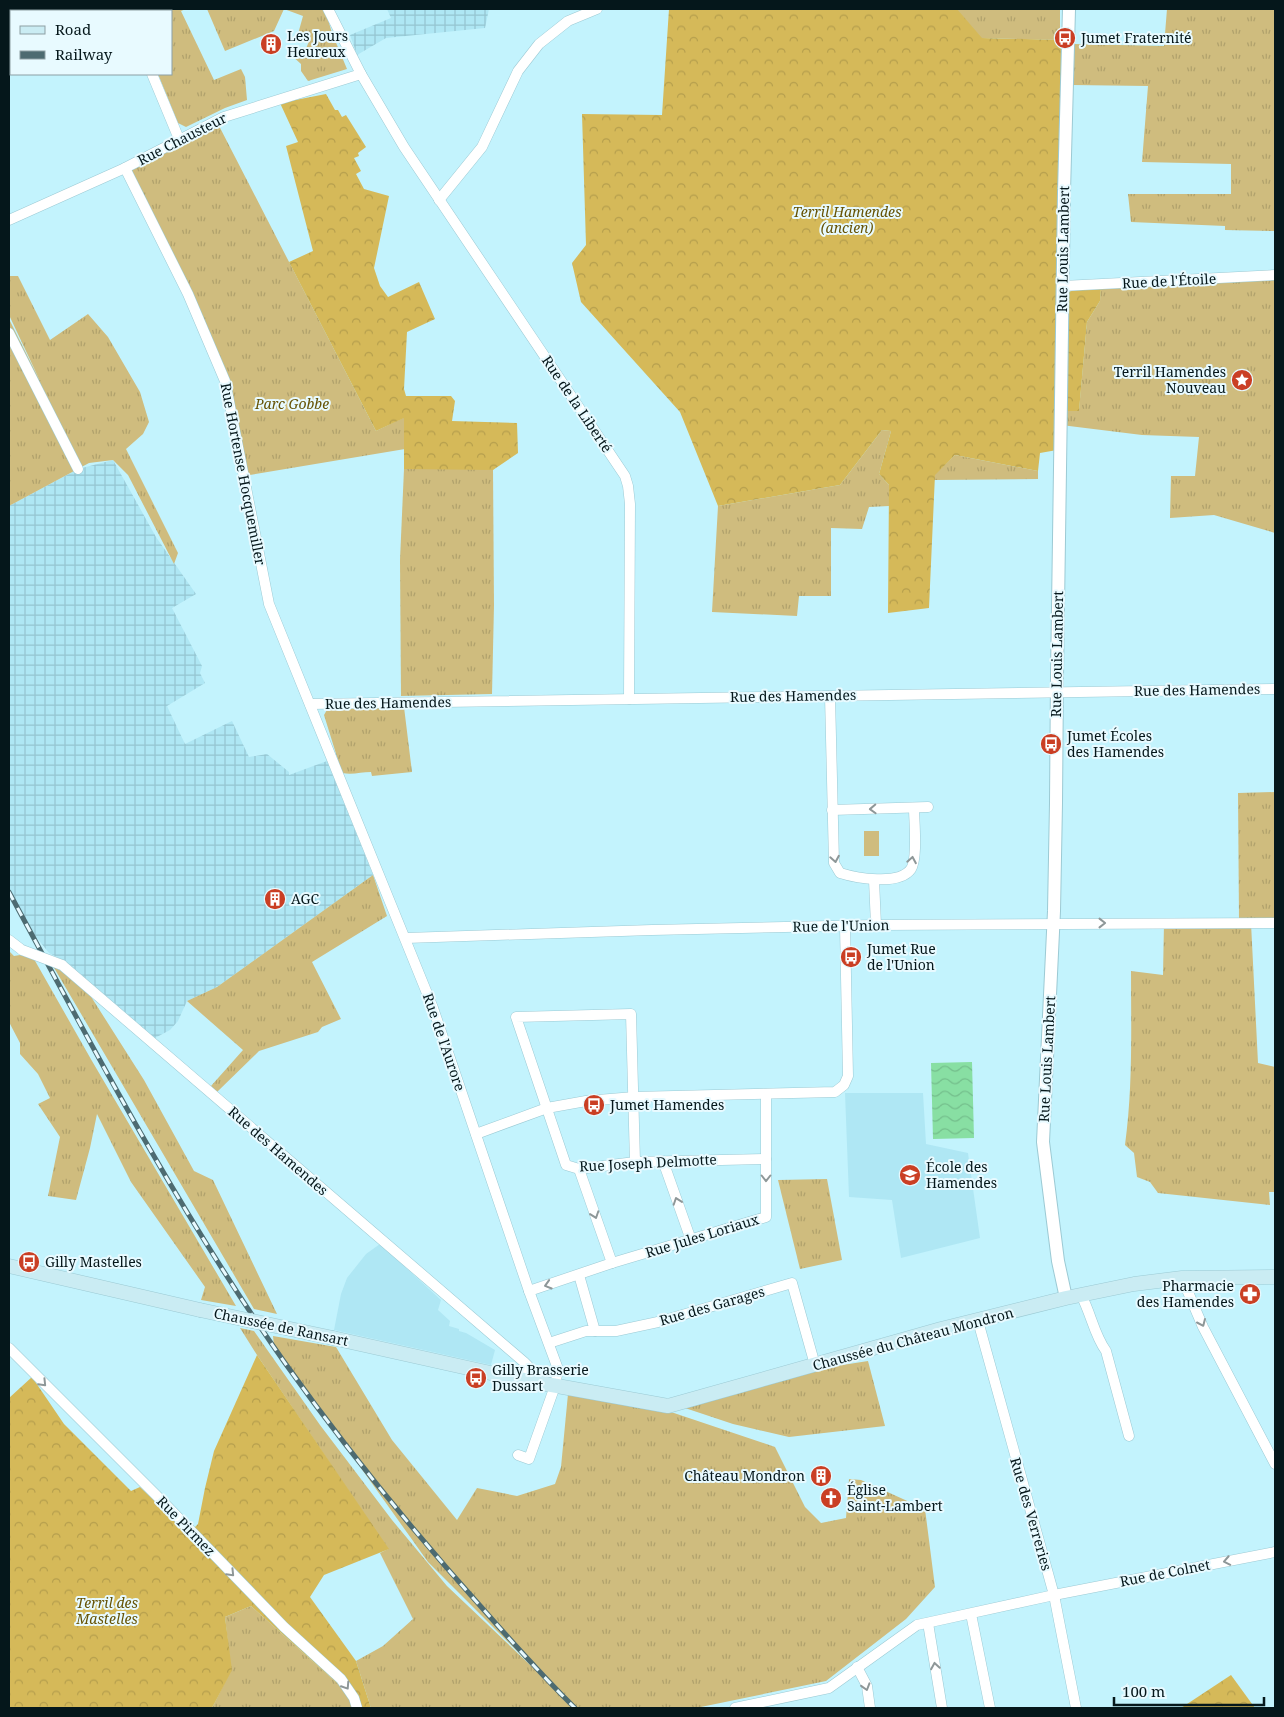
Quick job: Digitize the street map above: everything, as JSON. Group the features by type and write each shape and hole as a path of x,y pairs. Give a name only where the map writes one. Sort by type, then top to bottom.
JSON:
{"main road":[{"name":"Chaussée de Ransart","path":"9,1266 200,1310 555,1386"},
{"name":"Chaussée du Château Mondron","path":"555,1386 668,1406 941,1329 1066,1298 1134,1284 1182,1278 1275,1277"}],"street":[{"path":"328,9 361,74"},
{"path":"439,200 482,148 518,71 539,44 568,21 597,9"},
{"name":"Rue Louis Lambert","path":"1066,1298 1058,1261 1043,1142 1053,923 1056,803 1056,691 1066,101 1070,9"},
{"name":"Rue Chausteur","path":"9,220 124,168 224,117 361,74"},
{"name":"Rue de la Liberté","path":"361,74 404,147 625,476 630,504 629,699"},
{"path":"152,75 179,139"},
{"name":"Rue Hortense Hocquemiller","path":"124,168 188,294 225,381 269,604 310,704"},
{"name":"Rue de l'Étoile","path":"1063,286 1275,275"},
{"path":"9,333 78,469"},
{"name":"Rue des Hamendes","path":"310,704 1275,689"},
{"path":"830,696 834,863 840,873 851,877 874,880 901,876 911,869 914,858 914,808"},
{"name":"Rue de l'Aurore","path":"310,704 434,1008 529,1291 558,1369 555,1386 529,1459 518,1455"},
{"path":"832,810 928,807"},
{"path":"874,880 876,925"},
{"name":"Rue de l'Union","path":"406,938 876,925 1275,922"},
{"path":"476,1134 547,1108 586,1101 634,1097 835,1092 844,1085 848,1076 845,926"},
{"name":"Rue des Hamendes","path":"9,940 22,950 62,965 524,1362 528,1366 527,1380"},
{"name":"Rue Joseph Delmotte","path":"634,1097 631,1014 516,1017 566,1165 579,1169 635,1162 766,1159"},
{"name":"Rue Jules Loriaux","path":"529,1291 579,1276 612,1263 766,1217 766,1094"},
{"path":"634,1097 635,1162"},
{"path":"663,1161 691,1240"},
{"path":"579,1169 612,1263"},
{"path":"579,1276 595,1331"},
{"path":"1182,1278 1203,1327 1275,1464"},
{"name":"Rue des Garages","path":"549,1343 586,1331 616,1331 658,1322 792,1283 815,1365"},
{"path":"1081,1295 1088,1308 1100,1343 1106,1351 1129,1436"},
{"name":"Rue des Verreries","path":"978,1321 1054,1595 1076,1708"},
{"name":"Rue Pirmez","path":"9,1348 168,1507 284,1627 341,1679 354,1698 357,1708"},
{"name":"Rue de Colnet","path":"741,1708 829,1688 917,1625 1054,1595 1275,1552"},
{"path":"971,1614 990,1708"},
{"path":"928,1623 942,1708"},
{"path":"858,1667 867,1686 870,1708"}],"shaded area":[{"path":"387,9 489,9 485,28 386,38 357,55 350,35 391,18"},
{"path":"113,460 156,537 196,594 172,608 202,666 200,673 205,683 167,706 185,744 232,721 249,757 267,754 289,772 289,775 327,761 373,875 217,987 187,1001 178,1021 170,1030 155,1038 67,962 49,953 28,927 9,892 9,506 78,469"},
{"name":"École des Hamendes","path":"845,1093 923,1093 926,1144 968,1153 980,1238 901,1258 892,1200 849,1197"},
{"path":"380,1244 441,1300 438,1310 450,1321 449,1326 459,1329 459,1331 495,1350 491,1365 334,1330 341,1294 347,1278 366,1254"}],"green space":[{"path":"186,9 181,11 214,80 241,69 245,77 247,100 225,108 186,127 178,123 158,75 172,75 172,10 132,10"},
{"path":"207,9 284,9 274,31 225,51"},
{"path":"284,9 325,9 332,33 347,69 308,81 301,71 301,64 290,54 302,58 310,39 298,34 303,16"},
{"name":"Terril Hamendes (ancien)","path":"669,9 957,9 982,38 1060,40 1064,46 1060,298 1074,289 1101,287 1100,301 1087,322 1079,411 1057,411 1057,450 1040,453 1038,471 955,455 935,475 929,608 888,613 889,485 879,474 891,431 882,430 840,485 718,506 680,412 581,302 572,263 586,245 582,114 662,115"},
{"path":"956,9 1060,9 1060,40 981,38"},
{"path":"1167,9 1275,9 1275,231 1225,230 1225,226 1131,222 1128,194 1231,194 1231,164 1142,162 1148,86 1072,85 1074,44 1164,46"},
{"path":"326,94 335,110 338,110 342,117 346,115 366,147 358,153 359,156 354,158 361,171 356,174 364,189 389,196 374,268 380,286 388,297 419,282 435,319 407,332 404,389 406,396 451,396 455,401 452,421 517,423 518,453 493,470 404,469 404,418 376,431 289,262 313,251 286,146 298,142 280,103"},
{"name":"Parc Gobbe","path":"216,120 376,431 405,417 405,449 244,476 225,381 125,169"},
{"path":"1275,270 1275,533 1214,515 1170,518 1171,476 1195,476 1199,437 1142,435 1061,425 1057,411 1079,410 1087,322 1100,301 1101,281"},
{"path":"9,276 18,276 50,340 88,314 108,337 140,392 149,422 143,434 126,449 178,553 174,564 128,475 113,460 89,463 9,506 9,319 41,383 9,315"},
{"path":"882,430 891,431 879,474 889,485 889,506 869,507 862,529 831,528 831,596 799,596 797,616 712,612 718,506 840,485"},
{"path":"955,455 1038,471 1038,479 934,480 934,475"},
{"path":"404,469 493,469 494,605 492,694 401,696 400,560"},
{"path":"404,707 412,772 372,776 371,772 342,773 324,715 328,708"},
{"path":"1275,792 1275,920 1239,920 1238,793"},
{"path":"864,831 879,831 879,856 864,856"},
{"path":"373,875 387,916 312,962 341,1019 322,1027 318,1032 259,1051 217,1092 211,1086 243,1050 187,1001 217,987"},
{"path":"1164,923 1251,923 1258,1063 1275,1067 1275,1192 1269,1192 1270,1205 1158,1193 1150,1182 1137,1177 1134,1153 1125,1145 1130,1080 1131,971 1163,975"},
{"path":"9,951 14,956 20,955 34,959 236,1306 201,1300 205,1287 131,1182 97,1114 76,1200 48,1196 60,1137 38,1104 50,1098 38,1074 20,1054 20,1043 9,1022"},
{"path":"53,966 83,984 144,1080 194,1171 213,1180 277,1314 254,1309"},
{"path":"827,1179 842,1260 800,1269 778,1180"},
{"path":"240,1328 254,1331 320,1425 392,1520 447,1586 545,1679 428,1562 274,1346 273,1336 336,1347 392,1440 457,1520 477,1488 517,1496 555,1484 561,1467 568,1394 674,1413 775,1447 805,1507 821,1523 846,1518 849,1479 861,1480 925,1509 935,1587 906,1619 826,1681 696,1708 371,1708 356,1661 383,1646 413,1619 380,1553 388,1549"},
{"name":"Terril des Mastelles","path":"257,1355 389,1549 324,1575 310,1597 356,1661 371,1708 352,1708 347,1692 251,1606 225,1617 232,1670 212,1708 9,1708 9,1398 32,1377 64,1424 131,1491 140,1487 189,1533 198,1524 214,1451"},
{"path":"868,1361 885,1426 789,1437 733,1424 682,1407 817,1369"},
{"path":"251,1606 347,1692 353,1708 212,1708 231,1670 225,1617"},
{"path":"1231,1675 1255,1708 1181,1708"}],"water":[{"path":"972,1062 974,1138 933,1139 931,1063"}],"railway":[{"path":"9,892 106,1072 174,1191 247,1307 285,1363 332,1427 406,1520 517,1647 575,1708"}],"place":[{"name":"Jumet Fraternité","path":"1065,38"},
{"name":"Les Jours Heureux","path":"271,44"},
{"name":"Terril Hamendes Nouveau","path":"1242,380"},
{"name":"Jumet Écoles des Hamendes","path":"1051,744"},
{"name":"AGC","path":"275,899"},
{"name":"Jumet Rue de l'Union","path":"851,957"},
{"name":"Jumet Hamendes","path":"594,1105"},
{"name":"École des Hamendes","path":"910,1175"},
{"name":"Gilly Mastelles","path":"29,1262"},
{"name":"Pharmacie des Hamendes","path":"1250,1294"},
{"name":"Gilly Brasserie Dussart","path":"476,1378"},
{"name":"Château Mondron","path":"821,1476"},
{"name":"Église Saint-Lambert","path":"831,1498"}]}
